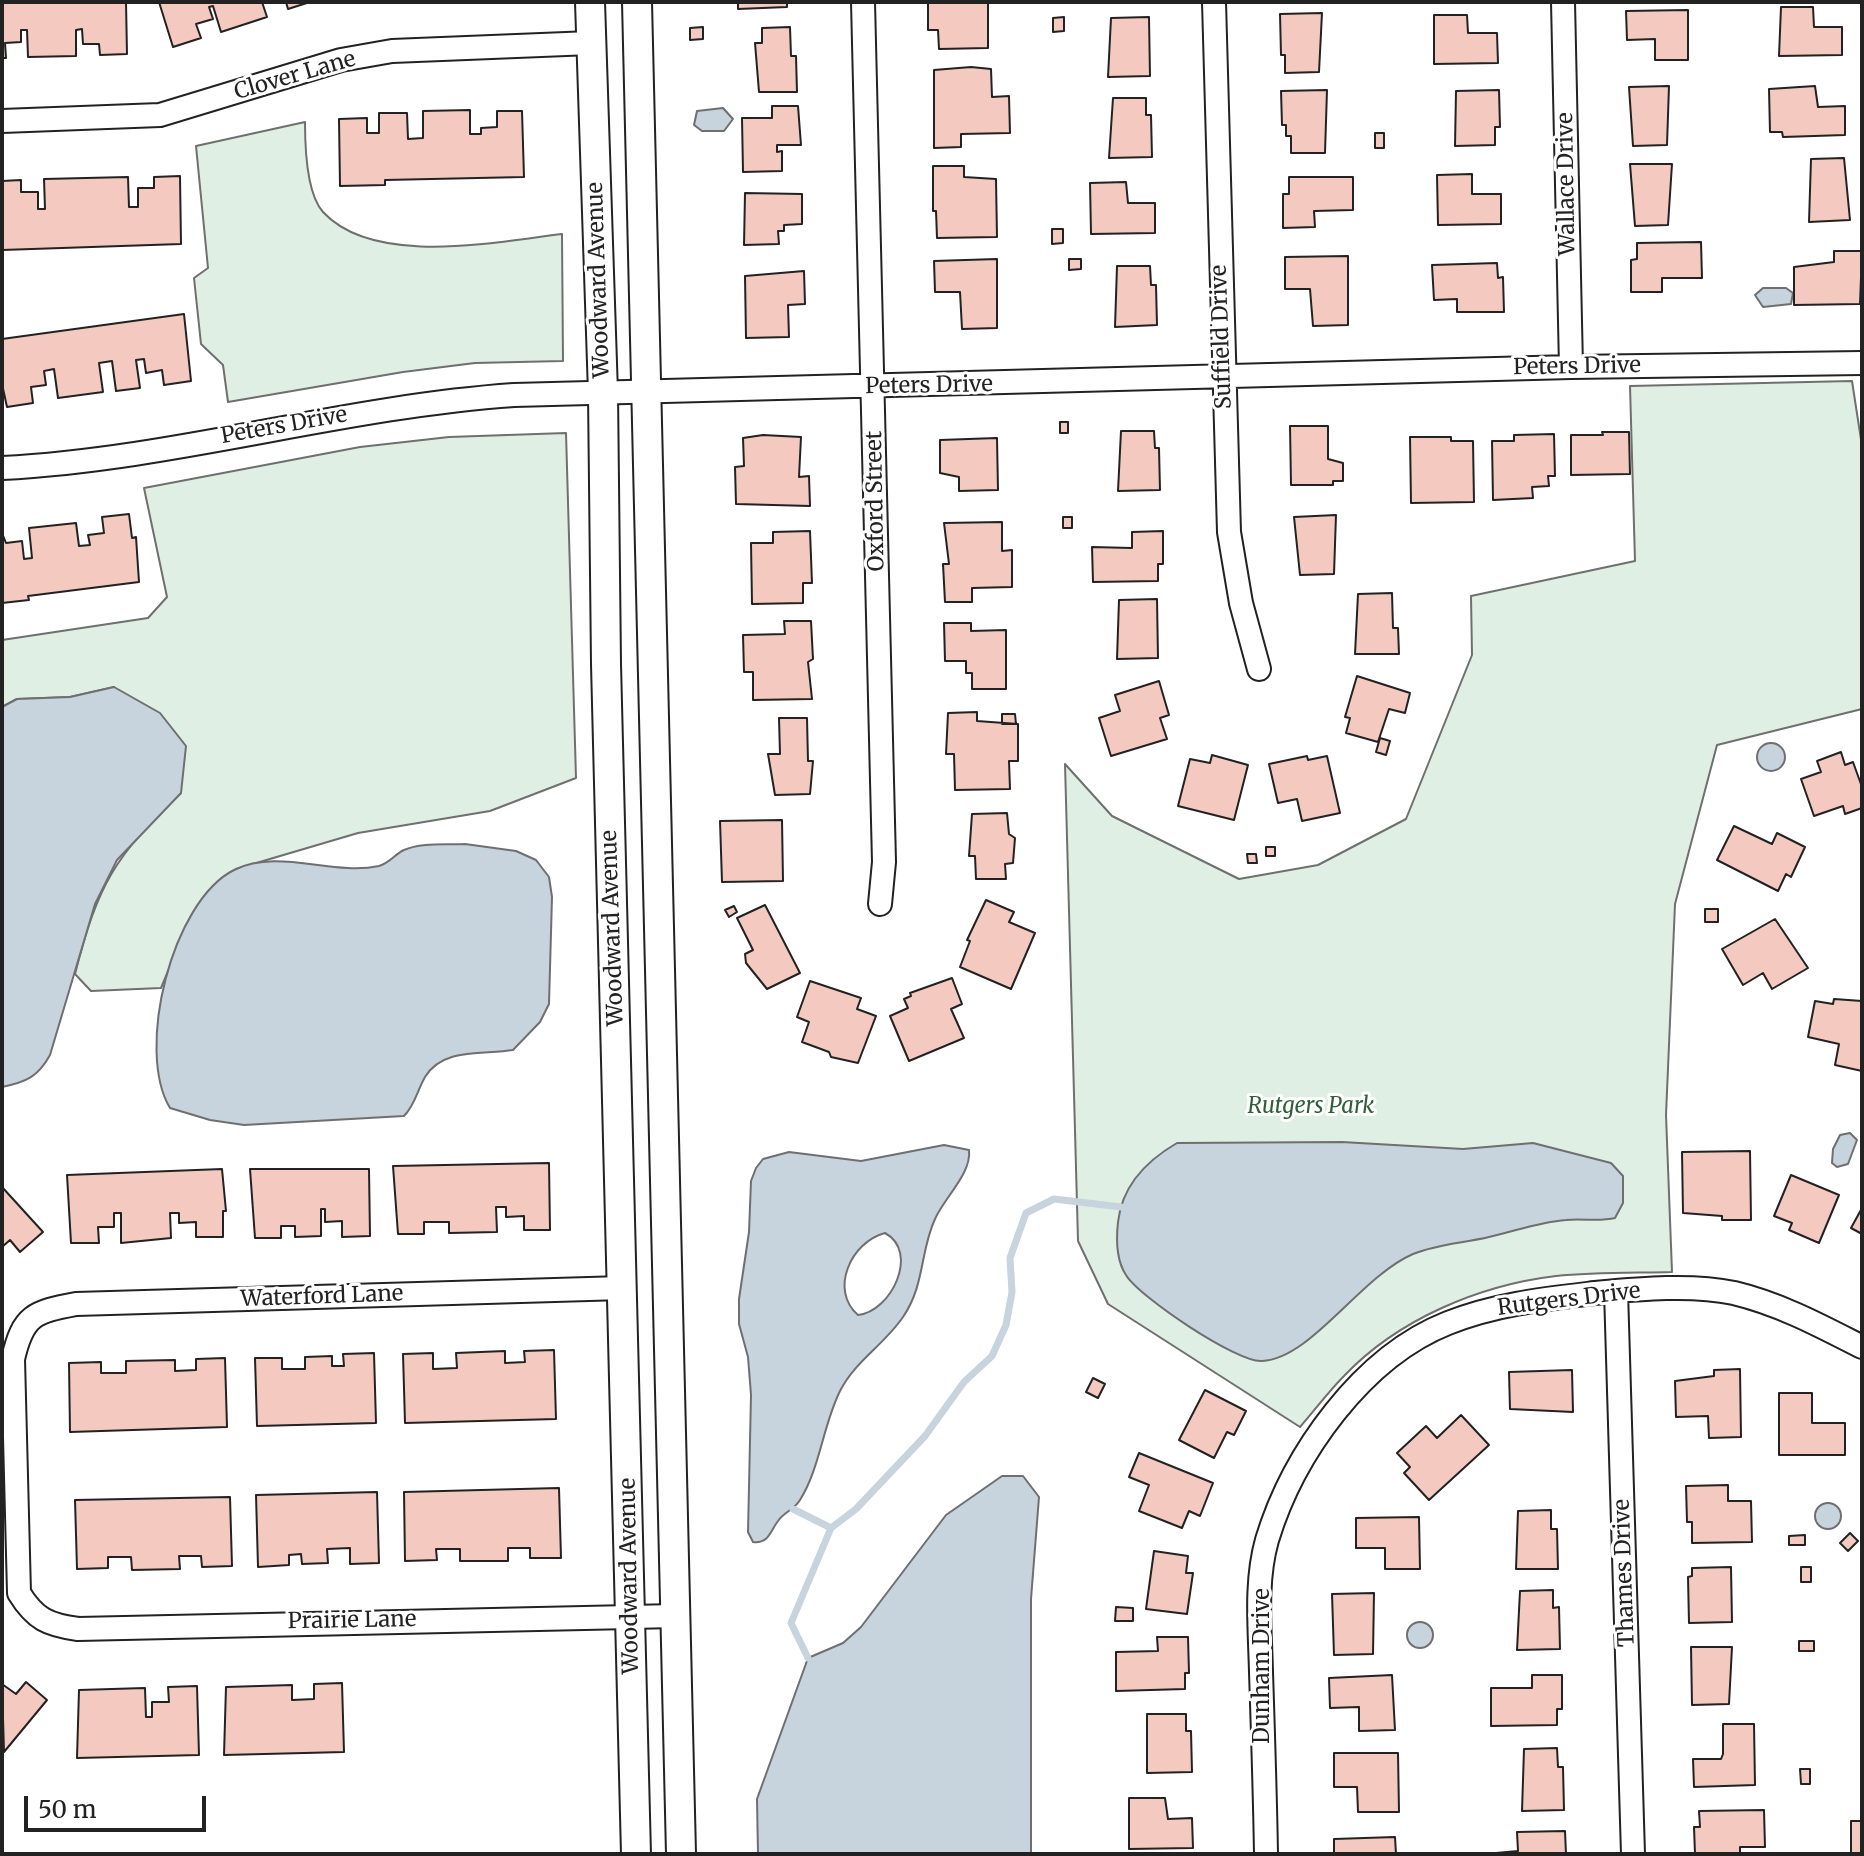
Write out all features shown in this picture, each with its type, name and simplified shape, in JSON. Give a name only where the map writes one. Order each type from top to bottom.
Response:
[{"type":"street","name":"Woodward Avenue","points":[[590,2],[603,393],[606,664],[636,1854]]},
{"type":"street","name":"Woodward Avenue","points":[[637,2],[681,1854]]},
{"type":"street","name":"Oxford Street","points":[[863,2],[884,862],[880,904]]},
{"type":"street","name":"Suffield Drive","points":[[1214,2],[1229,532],[1241,603],[1259,669]]},
{"type":"street","name":"Wallace Drive","points":[[1563,2],[1571,367]]},
{"type":"street","name":"Clover Lane","points":[[2,121],[160,115],[341,60],[392,51],[591,43]]},
{"type":"street","name":"Peters Drive","points":[[2,468],[104,460],[439,401],[603,393],[1223,376],[1862,363]]},
{"type":"street","name":"Waterford Lane","points":[[32,1613],[19,1593],[16,1569],[13,1359],[26,1322],[40,1311],[76,1304],[623,1288]]},
{"type":"street","name":"Rutgers Drive","points":[[1312,1441],[1353,1389],[1403,1350],[1445,1324],[1509,1303],[1616,1291],[1672,1289],[1732,1293],[1793,1311],[1862,1347]]},
{"type":"street","name":"Thames Drive","points":[[1616,1291],[1633,1854]]},
{"type":"street","name":"Dunham Drive","points":[[1266,1854],[1259,1603],[1266,1543],[1284,1493],[1312,1441]]},
{"type":"street","name":"Prairie Lane","points":[[32,1613],[51,1626],[78,1629],[676,1616]]},
{"type":"green space","points":[[305,122],[308,169],[317,204],[345,229],[372,240],[436,247],[562,234],[563,361],[475,363],[228,402],[223,365],[201,344],[194,278],[208,268],[196,146]]},
{"type":"green space","name":"Rutgers Park","points":[[1852,381],[1862,446],[1862,709],[1717,745],[1675,904],[1666,1115],[1672,1272],[1556,1276],[1498,1287],[1442,1308],[1389,1338],[1365,1356],[1300,1427],[1108,1304],[1078,1241],[1065,764],[1112,816],[1239,879],[1318,865],[1406,819],[1472,655],[1471,596],[1635,561],[1630,386]]},
{"type":"green space","points":[[566,433],[576,778],[490,811],[358,833],[236,869],[191,916],[161,988],[91,991],[75,974],[101,894],[139,836],[181,793],[114,687],[70,697],[17,699],[2,707],[2,640],[148,618],[167,597],[144,488],[360,447],[449,437]]},
{"type":"shaded area","points":[[723,108],[733,119],[724,131],[702,131],[694,125],[697,111]]},
{"type":"shaded area","points":[[1763,288],[1786,288],[1793,293],[1791,304],[1763,307],[1755,295]]},
{"type":"shaded area","points":[[114,687],[160,713],[186,746],[181,793],[117,860],[95,904],[50,1055],[41,1069],[30,1077],[2,1087],[2,707],[17,699],[70,697]]},
{"type":"shaded area","points":[[1771,743],[1781,747],[1785,757],[1781,767],[1771,771],[1761,767],[1757,757],[1761,747]]},
{"type":"shaded area","points":[[465,844],[516,851],[536,860],[549,877],[552,897],[549,1004],[540,1022],[513,1050],[464,1054],[442,1061],[425,1077],[404,1116],[244,1125],[210,1120],[170,1108],[160,1082],[157,1051],[159,1015],[177,944],[193,912],[212,887],[234,870],[251,864],[287,862],[361,868],[383,865],[411,847]]},
{"type":"shaded area","points":[[1850,1133],[1857,1140],[1848,1164],[1837,1167],[1832,1163],[1833,1149],[1840,1135]]},
{"type":"shaded area","points":[[1342,1142],[1463,1149],[1533,1143],[1611,1163],[1623,1176],[1623,1203],[1615,1218],[1546,1223],[1413,1254],[1374,1280],[1299,1347],[1280,1357],[1262,1361],[1249,1359],[1189,1327],[1149,1298],[1126,1275],[1120,1263],[1117,1243],[1120,1209],[1137,1175],[1177,1143]]},
{"type":"shaded area","points":[[944,1145],[969,1150],[966,1168],[930,1231],[910,1305],[895,1327],[846,1380],[800,1500],[780,1518],[766,1539],[753,1542],[748,1532],[751,1395],[748,1357],[739,1324],[751,1181],[763,1159],[789,1152],[861,1161]],"holes":[[[885,1233],[895,1242],[901,1267],[897,1280],[881,1304],[858,1315],[849,1305],[845,1293],[845,1280],[854,1256],[862,1246]]]},
{"type":"shaded area","points":[[1002,1476],[1023,1476],[1039,1497],[1031,1599],[1031,1854],[758,1854],[757,1799],[808,1658],[843,1643],[861,1627],[946,1515]]},
{"type":"shaded area","points":[[1828,1503],[1837,1507],[1841,1516],[1837,1525],[1828,1529],[1819,1525],[1815,1516],[1819,1507]]},
{"type":"shaded area","points":[[1420,1622],[1429,1626],[1433,1635],[1429,1644],[1420,1648],[1411,1644],[1407,1635],[1411,1626]]},
{"type":"building","points":[[2,2],[126,2],[127,54],[100,55],[99,44],[83,44],[82,29],[76,30],[76,56],[28,57],[27,30],[21,30],[21,42],[5,43],[6,58],[2,58]]},
{"type":"building","points":[[159,2],[262,2],[267,17],[221,32],[213,6],[209,7],[213,19],[196,24],[201,38],[173,47]]},
{"type":"building","points":[[286,2],[310,2],[288,9]]},
{"type":"building","points":[[738,2],[787,2],[787,7],[738,9]]},
{"type":"building","points":[[928,2],[988,2],[988,48],[939,49],[938,30],[928,30]]},
{"type":"building","points":[[1781,7],[1813,7],[1814,27],[1842,27],[1842,55],[1779,56]]},
{"type":"building","points":[[1688,10],[1688,60],[1655,60],[1655,39],[1627,40],[1626,11]]},
{"type":"building","points":[[1322,13],[1319,72],[1285,73],[1285,55],[1281,55],[1280,14]]},
{"type":"building","points":[[1434,15],[1467,15],[1468,33],[1497,33],[1498,63],[1434,64]]},
{"type":"building","points":[[1064,17],[1064,31],[1053,32],[1053,18]]},
{"type":"building","points":[[1149,17],[1150,76],[1108,77],[1111,18]]},
{"type":"building","points":[[703,27],[703,39],[690,40],[690,28]]},
{"type":"building","points":[[790,27],[791,56],[796,56],[797,92],[759,92],[755,43],[762,43],[762,28]]},
{"type":"building","points":[[991,69],[992,97],[1009,96],[1010,133],[961,134],[961,147],[934,148],[934,70]]},
{"type":"building","points":[[1669,86],[1667,145],[1633,146],[1629,87]]},
{"type":"building","points":[[1815,86],[1818,107],[1845,106],[1845,135],[1783,137],[1782,132],[1770,132],[1769,89]]},
{"type":"building","points":[[1327,90],[1325,153],[1291,153],[1291,136],[1286,136],[1286,125],[1282,125],[1281,91]]},
{"type":"building","points":[[1499,90],[1500,127],[1495,127],[1495,145],[1455,146],[1456,91]]},
{"type":"building","points":[[1113,98],[1146,98],[1146,115],[1151,115],[1152,157],[1109,158]]},
{"type":"building","points":[[772,106],[798,106],[801,145],[777,145],[777,152],[782,151],[782,171],[743,172],[742,118],[772,118]]},
{"type":"building","points":[[470,110],[470,134],[481,134],[481,128],[497,127],[497,111],[522,111],[524,177],[385,180],[385,185],[340,186],[339,119],[367,118],[367,133],[379,133],[379,113],[407,113],[408,139],[423,138],[423,111]]},
{"type":"building","points":[[1375,133],[1384,133],[1384,148],[1375,148]]},
{"type":"building","points":[[1844,158],[1850,220],[1809,222],[1811,159]]},
{"type":"building","points":[[1630,164],[1672,164],[1668,225],[1635,226]]},
{"type":"building","points":[[933,166],[964,166],[964,177],[996,179],[997,237],[937,238],[936,211],[933,211]]},
{"type":"building","points":[[1472,174],[1472,194],[1501,194],[1501,224],[1438,225],[1437,175]]},
{"type":"building","points":[[180,176],[181,244],[2,250],[2,181],[21,180],[21,192],[38,192],[38,209],[45,209],[44,179],[128,177],[129,207],[138,207],[138,188],[154,188],[154,177]]},
{"type":"building","points":[[1289,177],[1353,177],[1353,210],[1314,211],[1315,227],[1283,228],[1283,194],[1289,194]]},
{"type":"building","points":[[1126,182],[1128,203],[1155,203],[1155,233],[1091,234],[1090,183]]},
{"type":"building","points":[[745,193],[802,194],[802,224],[784,225],[784,231],[778,231],[779,244],[744,245]]},
{"type":"building","points":[[1052,229],[1063,229],[1063,243],[1052,244]]},
{"type":"building","points":[[1701,242],[1702,278],[1662,278],[1662,292],[1631,292],[1631,260],[1637,259],[1637,243]]},
{"type":"building","points":[[1834,251],[1862,251],[1860,304],[1794,305],[1794,267],[1834,262]]},
{"type":"building","points":[[1348,256],[1348,325],[1313,326],[1310,289],[1285,289],[1285,257]]},
{"type":"building","points":[[997,259],[997,328],[962,329],[960,292],[935,292],[934,261]]},
{"type":"building","points":[[1069,259],[1081,259],[1081,269],[1069,270]]},
{"type":"building","points":[[1497,263],[1498,278],[1503,277],[1504,312],[1457,312],[1457,299],[1434,300],[1432,265]]},
{"type":"building","points":[[1117,266],[1150,266],[1151,285],[1156,285],[1157,325],[1115,327]]},
{"type":"building","points":[[804,271],[805,304],[788,305],[789,337],[746,338],[745,276]]},
{"type":"building","points":[[184,314],[191,381],[164,385],[162,370],[146,373],[144,359],[136,360],[140,388],[116,391],[112,361],[99,363],[103,392],[58,398],[54,369],[44,371],[46,385],[31,387],[33,403],[7,407],[2,384],[2,339]]},
{"type":"building","points":[[1060,422],[1068,422],[1068,433],[1060,433]]},
{"type":"building","points":[[1290,426],[1328,426],[1328,459],[1343,463],[1343,481],[1333,481],[1333,485],[1291,485]]},
{"type":"building","points":[[1121,431],[1154,431],[1155,448],[1159,448],[1160,490],[1118,491]]},
{"type":"building","points":[[1602,432],[1629,432],[1630,474],[1571,475],[1571,435],[1603,435]]},
{"type":"building","points":[[1554,434],[1555,476],[1548,476],[1549,486],[1532,487],[1533,498],[1493,500],[1492,441],[1514,441],[1514,435]]},
{"type":"building","points":[[763,435],[801,437],[799,477],[809,476],[810,506],[736,504],[735,467],[744,466],[743,438]]},
{"type":"building","points":[[1410,437],[1451,437],[1451,441],[1473,441],[1474,502],[1411,503]]},
{"type":"building","points":[[997,438],[998,490],[959,491],[959,477],[940,473],[940,440]]},
{"type":"building","points":[[129,514],[132,538],[136,537],[139,582],[28,596],[29,600],[2,603],[2,533],[6,543],[22,541],[24,559],[32,558],[29,528],[76,523],[79,546],[90,545],[88,535],[104,533],[102,517]]},
{"type":"building","points":[[1336,515],[1334,574],[1300,575],[1294,517]]},
{"type":"building","points":[[1063,517],[1072,517],[1072,528],[1063,528]]},
{"type":"building","points":[[1002,522],[1002,551],[1012,550],[1012,587],[972,588],[972,602],[945,602],[943,564],[949,564],[944,523]]},
{"type":"building","points":[[810,531],[812,583],[803,583],[803,603],[752,604],[751,543],[773,543],[773,532]]},
{"type":"building","points":[[1163,531],[1163,564],[1158,564],[1158,581],[1093,582],[1092,547],[1132,548],[1132,532]]},
{"type":"building","points":[[1392,593],[1393,628],[1398,628],[1399,654],[1355,654],[1358,594]]},
{"type":"building","points":[[1157,599],[1158,658],[1117,659],[1119,600]]},
{"type":"building","points":[[784,621],[811,621],[813,659],[808,662],[812,699],[753,700],[753,672],[744,672],[743,635],[785,634]]},
{"type":"building","points":[[944,623],[971,623],[971,631],[1006,630],[1006,689],[972,689],[972,673],[966,673],[966,661],[945,661]]},
{"type":"building","points":[[1357,676],[1410,693],[1405,713],[1389,709],[1378,742],[1346,733],[1350,718],[1345,717]]},
{"type":"building","points":[[1159,681],[1169,715],[1160,718],[1167,739],[1111,756],[1099,718],[1120,711],[1115,695]]},
{"type":"building","points":[[977,712],[977,721],[1018,724],[1018,761],[1009,761],[1010,789],[955,790],[954,754],[946,754],[948,713]]},
{"type":"building","points":[[1002,714],[1015,714],[1016,724],[1002,724]]},
{"type":"building","points":[[779,718],[807,718],[808,761],[813,761],[810,794],[775,795],[768,754],[780,754]]},
{"type":"building","points":[[1380,738],[1390,741],[1386,755],[1376,752]]},
{"type":"building","points":[[1841,752],[1845,765],[1853,762],[1862,787],[1862,808],[1845,814],[1843,806],[1814,816],[1801,779],[1821,772],[1817,761]]},
{"type":"building","points":[[1212,755],[1248,765],[1234,820],[1178,806],[1190,759],[1210,763]]},
{"type":"building","points":[[1307,756],[1308,760],[1327,756],[1340,813],[1302,821],[1297,799],[1278,803],[1269,764]]},
{"type":"building","points":[[1007,813],[1009,834],[1015,838],[1013,863],[1005,864],[1006,879],[976,879],[975,856],[969,856],[972,814]]},
{"type":"building","points":[[782,820],[783,881],[722,882],[720,821]]},
{"type":"building","points":[[1734,826],[1772,844],[1777,833],[1805,847],[1791,877],[1786,874],[1778,891],[1717,860]]},
{"type":"building","points":[[1266,847],[1275,847],[1275,856],[1266,856]]},
{"type":"building","points":[[1247,854],[1256,854],[1257,863],[1248,863]]},
{"type":"building","points":[[986,900],[1014,912],[1009,922],[1035,933],[1011,989],[960,967],[970,941],[967,940]]},
{"type":"building","points":[[765,905],[800,973],[767,989],[746,963],[745,954],[753,950],[737,918]]},
{"type":"building","points":[[734,906],[737,912],[729,917],[725,910]]},
{"type":"building","points":[[1705,909],[1718,909],[1718,922],[1705,922]]},
{"type":"building","points":[[1775,919],[1808,968],[1772,989],[1763,973],[1743,985],[1722,949]]},
{"type":"building","points":[[952,978],[962,1004],[951,1009],[964,1038],[909,1061],[890,1016],[908,1008],[904,999],[911,996],[910,993]]},
{"type":"building","points":[[810,981],[861,998],[857,1009],[876,1016],[858,1063],[831,1057],[829,1052],[802,1042],[809,1022],[797,1017]]},
{"type":"building","points":[[1834,999],[1862,1001],[1862,1071],[1835,1065],[1839,1044],[1808,1037],[1815,1001],[1833,1004]]},
{"type":"building","points":[[1750,1151],[1751,1220],[1722,1220],[1722,1216],[1683,1213],[1682,1152]]},
{"type":"building","points":[[549,1163],[550,1230],[524,1230],[524,1216],[506,1217],[506,1207],[496,1207],[497,1232],[449,1233],[449,1222],[424,1222],[424,1234],[398,1234],[393,1166]]},
{"type":"building","points":[[222,1169],[226,1211],[223,1211],[223,1237],[196,1237],[196,1222],[179,1223],[179,1213],[170,1213],[171,1238],[121,1243],[121,1213],[114,1213],[114,1227],[98,1227],[99,1243],[71,1243],[67,1175]]},
{"type":"building","points":[[250,1169],[369,1169],[370,1236],[342,1237],[342,1221],[325,1222],[325,1209],[321,1209],[321,1236],[295,1237],[295,1226],[281,1226],[281,1238],[255,1238]]},
{"type":"building","points":[[1791,1175],[1839,1195],[1819,1243],[1789,1230],[1792,1223],[1774,1216]]},
{"type":"building","points":[[2,1187],[43,1232],[20,1252],[10,1240],[2,1247]]},
{"type":"building","points":[[1862,1208],[1862,1234],[1851,1228]]},
{"type":"building","points":[[554,1350],[556,1419],[405,1423],[403,1354],[433,1353],[433,1369],[457,1368],[456,1353],[505,1351],[505,1363],[525,1362],[524,1351]]},
{"type":"building","points":[[374,1353],[376,1423],[257,1426],[255,1358],[282,1358],[282,1369],[305,1369],[305,1357],[332,1356],[332,1366],[344,1366],[343,1354]]},
{"type":"building","points":[[225,1358],[227,1427],[70,1432],[69,1363],[101,1362],[101,1373],[126,1373],[126,1361],[175,1360],[175,1371],[196,1370],[196,1359]]},
{"type":"building","points":[[1740,1369],[1741,1437],[1709,1438],[1708,1416],[1676,1417],[1675,1381],[1714,1376],[1714,1370]]},
{"type":"building","points":[[1572,1370],[1573,1412],[1510,1409],[1509,1372]]},
{"type":"building","points":[[1093,1378],[1105,1384],[1098,1398],[1086,1392]]},
{"type":"building","points":[[1205,1390],[1246,1411],[1234,1435],[1227,1432],[1214,1458],[1179,1440]]},
{"type":"building","points":[[1779,1393],[1812,1393],[1812,1423],[1845,1423],[1845,1455],[1779,1455]]},
{"type":"building","points":[[1461,1415],[1489,1445],[1429,1500],[1404,1473],[1410,1467],[1397,1453],[1426,1426],[1437,1438]]},
{"type":"building","points":[[1139,1453],[1213,1483],[1200,1516],[1189,1511],[1182,1528],[1139,1511],[1149,1485],[1129,1477]]},
{"type":"building","points":[[1728,1485],[1728,1501],[1751,1501],[1752,1542],[1692,1543],[1692,1522],[1687,1522],[1686,1486]]},
{"type":"building","points":[[559,1488],[561,1558],[530,1558],[530,1548],[508,1548],[508,1561],[460,1561],[460,1549],[436,1549],[437,1560],[405,1561],[404,1492]]},
{"type":"building","points":[[377,1492],[379,1563],[350,1564],[350,1548],[327,1549],[328,1563],[302,1564],[301,1554],[289,1555],[289,1565],[258,1567],[256,1495]]},
{"type":"building","points":[[230,1497],[232,1566],[202,1567],[201,1556],[179,1556],[180,1569],[132,1570],[131,1557],[108,1557],[108,1568],[77,1569],[75,1500]]},
{"type":"building","points":[[1551,1510],[1551,1529],[1557,1529],[1558,1569],[1516,1569],[1518,1511]]},
{"type":"building","points":[[1419,1517],[1420,1569],[1385,1569],[1385,1548],[1356,1548],[1356,1518]]},
{"type":"building","points":[[1850,1533],[1858,1541],[1848,1551],[1840,1543]]},
{"type":"building","points":[[1805,1535],[1805,1545],[1789,1545],[1789,1536]]},
{"type":"building","points":[[1154,1551],[1188,1556],[1186,1573],[1193,1573],[1187,1614],[1146,1609]]},
{"type":"building","points":[[1731,1567],[1732,1622],[1689,1623],[1688,1577],[1692,1576],[1692,1568]]},
{"type":"building","points":[[1801,1567],[1811,1567],[1811,1582],[1801,1582]]},
{"type":"building","points":[[1553,1590],[1553,1608],[1559,1607],[1560,1649],[1517,1650],[1520,1591]]},
{"type":"building","points":[[1374,1593],[1373,1654],[1334,1655],[1332,1594]]},
{"type":"building","points":[[1116,1607],[1133,1608],[1133,1621],[1115,1621]]},
{"type":"building","points":[[1157,1637],[1188,1637],[1189,1673],[1185,1673],[1185,1689],[1116,1691],[1116,1652],[1158,1651]]},
{"type":"building","points":[[1799,1641],[1814,1641],[1814,1651],[1799,1651]]},
{"type":"building","points":[[1691,1647],[1732,1647],[1729,1704],[1692,1705]]},
{"type":"building","points":[[1392,1675],[1395,1730],[1359,1731],[1359,1707],[1330,1708],[1329,1678]]},
{"type":"building","points":[[1532,1675],[1562,1675],[1562,1709],[1557,1709],[1557,1725],[1491,1726],[1491,1688],[1532,1688]]},
{"type":"building","points":[[26,1682],[47,1700],[4,1752],[2,1684],[16,1694]]},
{"type":"building","points":[[342,1683],[344,1752],[224,1755],[226,1687],[292,1685],[292,1700],[314,1699],[314,1684]]},
{"type":"building","points":[[197,1686],[199,1755],[77,1758],[79,1690],[145,1688],[146,1717],[152,1717],[152,1702],[169,1702],[168,1687]]},
{"type":"building","points":[[1147,1714],[1186,1714],[1186,1731],[1191,1731],[1192,1772],[1147,1773]]},
{"type":"building","points":[[1723,1724],[1754,1724],[1755,1785],[1694,1787],[1693,1759],[1721,1759]]},
{"type":"building","points":[[1557,1748],[1558,1767],[1563,1767],[1564,1810],[1522,1811],[1524,1749]]},
{"type":"building","points":[[1334,1753],[1398,1753],[1399,1812],[1358,1812],[1357,1787],[1334,1787]]},
{"type":"building","points":[[1800,1769],[1810,1769],[1810,1784],[1801,1784]]},
{"type":"building","points":[[1129,1798],[1165,1798],[1168,1819],[1192,1818],[1193,1848],[1129,1849]]},
{"type":"building","points":[[1764,1810],[1765,1847],[1740,1847],[1740,1854],[1695,1854],[1694,1827],[1700,1827],[1699,1811]]},
{"type":"building","points":[[1851,1821],[1862,1821],[1862,1854],[1851,1854]]},
{"type":"building","points":[[1565,1831],[1566,1854],[1485,1854],[1518,1851],[1517,1832]]},
{"type":"building","points":[[1395,1837],[1396,1854],[1334,1854],[1334,1839]]},
{"type":"waterway","points":[[808,1658],[791,1623],[831,1528],[856,1509],[925,1436],[964,1382],[992,1356],[1006,1325],[1012,1292],[1010,1258],[1026,1213],[1054,1199],[1121,1207]]},
{"type":"waterway","points":[[793,1509],[831,1528]]}]
